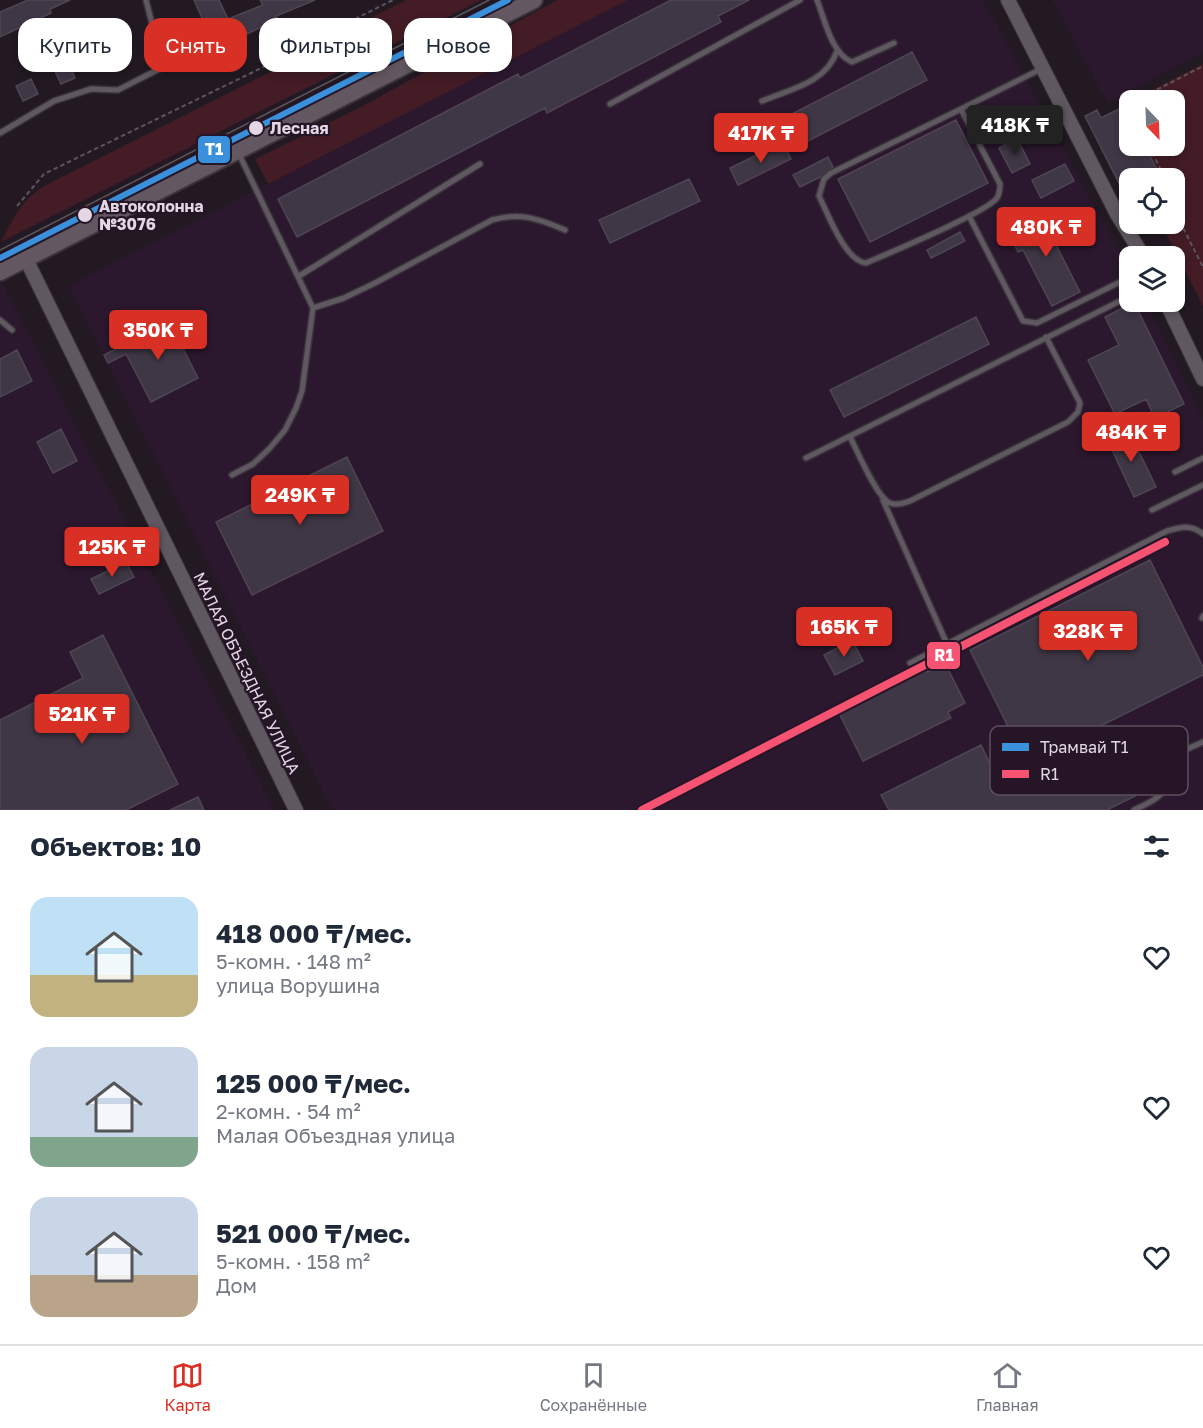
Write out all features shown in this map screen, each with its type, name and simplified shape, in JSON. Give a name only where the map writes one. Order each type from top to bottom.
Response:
[{"type":"main road","points":[[0,272],[534,0]]},
{"type":"street","points":[[1008,0],[1041,69],[1117,214],[1137,246]]},
{"type":"street","name":"МАЛАЯ ОБЪЕЗДНАЯ УЛИЦА","points":[[26,259],[296,810]]},
{"type":"street","points":[[1171,312],[1203,379]]},
{"type":"lane","points":[[0,133],[54,101],[91,89],[118,90],[163,67],[146,0]]},
{"type":"lane","points":[[610,104],[800,0]]},
{"type":"lane","points":[[817,0],[837,51],[844,58],[852,62],[894,43]]},
{"type":"lane","points":[[762,101],[818,78],[831,65],[837,51]]},
{"type":"lane","points":[[961,109],[1000,184],[996,200],[969,216],[866,263],[859,263],[839,237],[819,196],[824,179],[831,173],[1041,69]]},
{"type":"lane","points":[[232,475],[253,464],[269,449],[285,430],[296,408],[302,391],[313,308],[238,151]]},
{"type":"lane","points":[[298,276],[480,164]]},
{"type":"lane","points":[[313,308],[352,294],[492,220],[508,215],[522,215],[543,220],[565,230]]},
{"type":"lane","points":[[969,216],[1023,321],[1036,323],[1119,282]]},
{"type":"lane","points":[[806,458],[1119,301]]},
{"type":"lane","points":[[0,320],[12,330]]},
{"type":"lane","points":[[881,495],[889,503],[898,504],[910,501],[1068,422],[1078,412],[1080,404],[1046,337]]},
{"type":"lane","points":[[850,436],[881,495],[947,644]]},
{"type":"lane","points":[[1175,472],[1203,458]]},
{"type":"lane","points":[[1152,510],[1203,484]]},
{"type":"lane","points":[[910,663],[1167,531],[1181,527],[1196,528],[1203,534]]},
{"type":"lane","points":[[1188,750],[1203,742]]},
{"type":"lane","points":[[1134,810],[1160,795]]},
{"type":"path","points":[[17,206],[44,174],[290,54],[330,37],[345,24],[393,0]]},
{"type":"path","points":[[1156,90],[1203,66]]},
{"type":"path","points":[[1185,232],[1203,267]]},
{"type":"shaded area","points":[[407,0],[481,0],[445,18],[404,18],[404,39],[392,45],[392,18],[370,18]]},
{"type":"shaded area","points":[[557,0],[628,0],[512,59],[512,25]]},
{"type":"shaded area","points":[[628,0],[983,0],[1119,252],[1119,312],[1151,312],[1203,420],[1203,810],[333,810],[69,286],[487,72],[512,72],[512,59]]},
{"type":"shaded area","points":[[1052,0],[1203,0],[1203,52],[1132,90],[1119,90],[1119,97],[1108,103]]},
{"type":"shaded area","points":[[1203,64],[1203,306],[1185,271],[1185,246],[1172,246],[1166,234],[1185,234],[1185,168],[1156,168],[1149,156],[1185,156],[1185,90],[1152,90]]},
{"type":"shaded area","points":[[270,72],[338,72],[1,242],[14,217],[24,204],[46,185]]},
{"type":"shaded area","points":[[425,72],[487,72],[268,184],[255,159],[357,109]]},
{"type":"shaded area","points":[[2,283],[274,810],[0,810],[0,284]]},
{"type":"building","points":[[28,0],[70,0],[50,9],[51,13],[40,18],[18,18],[18,29],[0,37],[0,12]]},
{"type":"building","points":[[194,0],[219,0],[228,18],[207,18],[202,18]]},
{"type":"building","points":[[260,0],[315,0],[276,16],[277,18],[259,18],[259,28],[247,34],[247,18],[230,18],[263,5]]},
{"type":"building","points":[[671,0],[749,0],[718,16],[721,22],[547,113],[545,108],[297,237],[278,199],[518,74],[520,78]]},
{"type":"building","points":[[912,52],[927,80],[804,143],[790,115]]},
{"type":"building","points":[[55,72],[73,72],[75,78],[61,84]]},
{"type":"building","points":[[31,79],[38,94],[23,101],[16,86]]},
{"type":"building","points":[[1119,109],[1119,156],[1150,156],[1156,168],[1119,168],[1119,183],[1085,116],[1097,110],[1101,118]]},
{"type":"building","points":[[956,120],[988,183],[870,242],[838,179]]},
{"type":"building","points":[[1017,138],[1030,164],[1012,173],[999,148]]},
{"type":"building","points":[[783,142],[791,159],[738,185],[730,168]]},
{"type":"building","points":[[828,157],[833,167],[820,177],[800,187],[793,175]]},
{"type":"building","points":[[1065,164],[1074,181],[1041,198],[1032,180]]},
{"type":"building","points":[[689,179],[700,201],[610,243],[599,220]]},
{"type":"building","points":[[1051,211],[1061,229],[1051,235],[1080,292],[1052,306],[1023,250],[1018,252],[1009,234]]},
{"type":"building","points":[[960,232],[965,241],[931,258],[927,250]]},
{"type":"building","points":[[1119,310],[1119,312],[1139,312],[1184,404],[1155,418],[1146,399],[1115,414],[1088,360],[1119,345],[1105,317]]},
{"type":"building","points":[[976,317],[989,344],[844,417],[830,390]]},
{"type":"building","points":[[169,321],[198,378],[151,402],[126,354],[108,363],[104,355]]},
{"type":"building","points":[[17,350],[32,381],[0,397],[0,359]]},
{"type":"building","points":[[61,429],[77,461],[53,473],[37,442]]},
{"type":"building","points":[[1128,429],[1156,487],[1134,497],[1107,439]]},
{"type":"building","points":[[347,457],[383,531],[252,595],[216,522]]},
{"type":"building","points":[[1150,560],[1203,667],[1203,675],[1100,726],[1008,726],[970,650]]},
{"type":"building","points":[[126,562],[134,577],[99,594],[91,579]]},
{"type":"building","points":[[103,635],[178,784],[126,810],[0,810],[0,720],[83,678],[70,652]]},
{"type":"building","points":[[852,640],[863,661],[835,675],[824,655]]},
{"type":"building","points":[[945,663],[965,703],[948,712],[951,718],[863,761],[837,709],[925,666],[928,672]]},
{"type":"building","points":[[981,745],[990,764],[990,795],[1137,795],[1107,810],[889,810],[881,795]]},
{"type":"building","points":[[198,797],[204,810],[170,810]]},
{"type":"tram line","points":[[0,250],[489,0]]},
{"type":"tram line","name":"T1","points":[[0,258],[508,0]]},
{"type":"railway","points":[[642,810],[1165,542]]},
{"type":"transit line","name":"R1","points":[[642,810],[1165,542]]},
{"type":"place","name":"Лесная","points":[[256,128]]},
{"type":"place","name":"Автоколонна №3076","points":[[85,215]]}]
